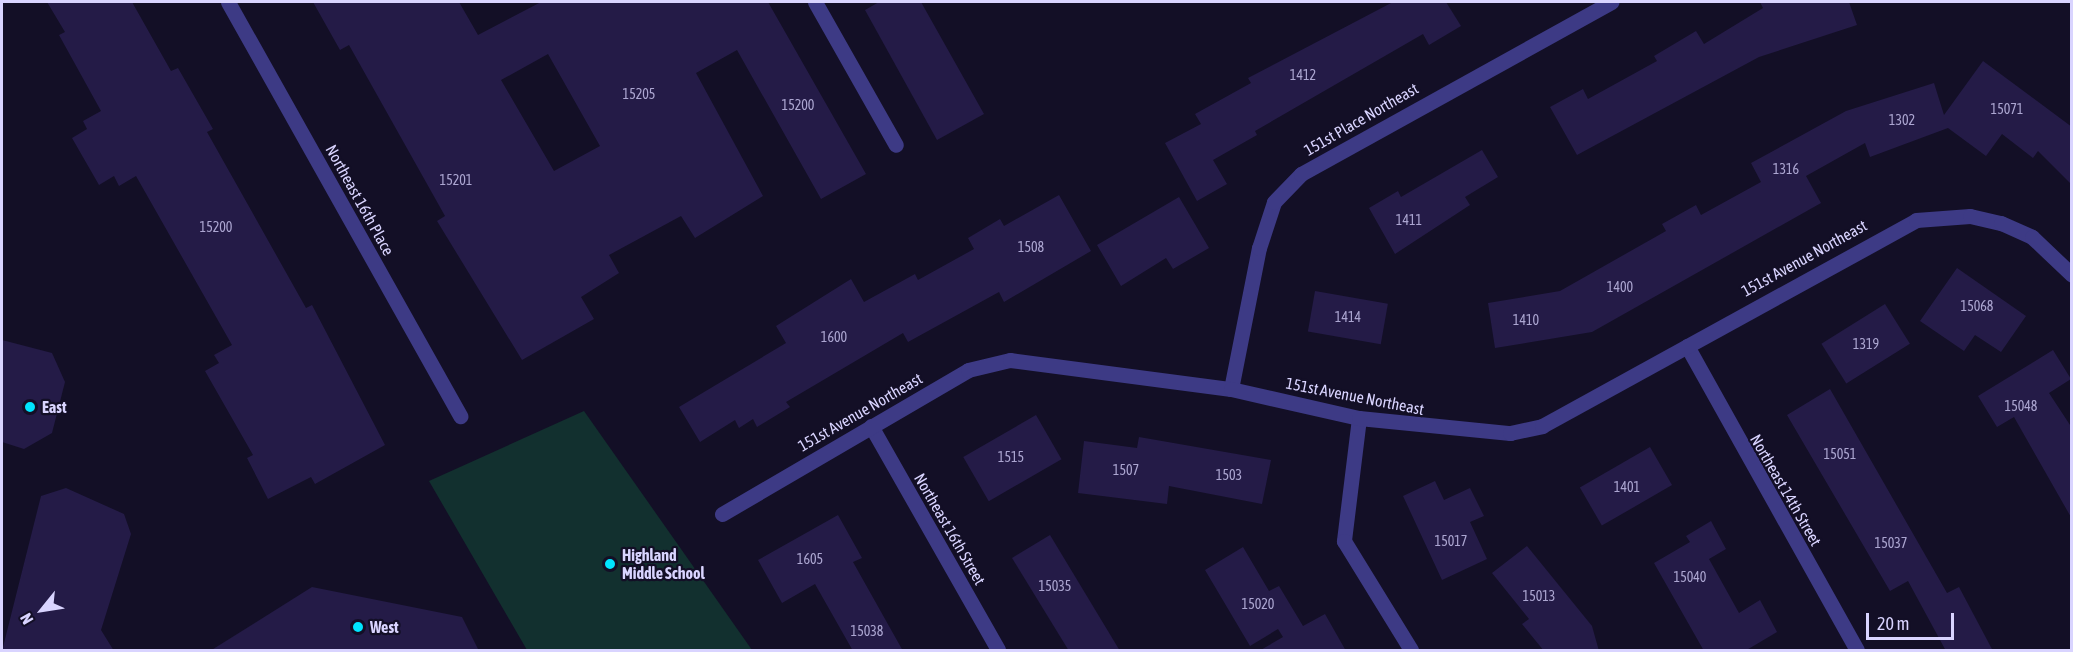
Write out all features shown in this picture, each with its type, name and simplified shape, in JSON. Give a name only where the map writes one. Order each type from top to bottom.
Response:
[{"type":"street","name":"Northeast 16th Place","points":[[228,2],[460,416]]},
{"type":"street","points":[[815,2],[896,145]]},
{"type":"street","name":"151st Place Northeast","points":[[1231,389],[1258,248],[1274,202],[1301,174],[1611,2]]},
{"type":"street","name":"151st Avenue Northeast","points":[[722,514],[968,370],[1010,360],[1231,389],[1359,418],[1510,434],[1542,426],[1872,240],[1916,220],[1970,216],[2032,237],[2072,275]]},
{"type":"street","name":"Northeast 14th Street","points":[[1687,346],[1857,651]]},
{"type":"street","points":[[1359,418],[1344,541],[1410,651]]},
{"type":"street","name":"Northeast 16th Street","points":[[871,426],[998,651]]},
{"type":"green space","name":"Highland Middle School","points":[[584,411],[752,650],[527,650],[429,481]]},
{"type":"building","points":[[47,2],[132,2],[171,71],[178,68],[213,129],[207,132],[306,308],[312,305],[385,445],[315,484],[311,477],[268,499],[247,458],[253,455],[205,371],[219,363],[214,355],[232,345],[136,176],[119,186],[114,176],[99,185],[72,138],[87,129],[83,121],[101,111],[59,35],[65,32]]},
{"type":"building","points":[[313,2],[459,2],[478,35],[541,2],[768,2],[866,174],[821,199],[737,50],[696,73],[763,196],[695,238],[681,216],[609,255],[619,273],[581,297],[594,319],[522,360],[437,221],[445,216],[349,45],[340,50]],"holes":[[[548,54],[600,146],[554,171],[501,80]]]},
{"type":"building","points":[[879,2],[921,2],[984,114],[937,140],[865,10]]},
{"type":"building","points":[[1393,2],[1446,2],[1461,26],[1429,45],[1423,34],[1255,131],[1257,135],[1213,160],[1227,184],[1197,201],[1165,143],[1201,124],[1195,114],[1251,83],[1248,78]]},
{"type":"building","points":[[1760,2],[1849,2],[1857,25],[1759,57],[1577,155],[1550,107],[1583,89],[1588,99],[1657,61],[1654,56],[1696,31],[1704,44],[1763,8]]},
{"type":"building","points":[[1983,61],[2072,127],[2072,185],[2038,151],[2033,158],[2002,134],[1986,156],[1948,128],[1870,157],[1865,143],[1806,176],[1821,203],[1592,332],[1495,348],[1488,303],[1560,291],[1666,231],[1662,224],[1696,205],[1701,215],[1761,182],[1751,163],[1846,111],[1934,83],[1944,115]]},
{"type":"building","points":[[1482,150],[1498,177],[1465,197],[1470,205],[1395,254],[1369,208],[1398,191],[1401,197]]},
{"type":"building","points":[[1059,195],[1091,251],[1004,302],[999,292],[908,342],[903,333],[786,402],[790,407],[757,427],[753,419],[739,428],[735,420],[700,442],[679,407],[786,343],[776,326],[851,279],[864,302],[915,274],[918,280],[974,249],[968,238],[1000,219],[1004,226]]},
{"type":"building","points":[[1179,197],[1209,248],[1173,269],[1166,258],[1121,286],[1097,245]]},
{"type":"building","points":[[1957,268],[2026,316],[2001,352],[1975,335],[1964,351],[1920,321]]},
{"type":"building","points":[[1315,291],[1388,304],[1381,344],[1308,331]]},
{"type":"building","points":[[1885,304],[1910,344],[1846,384],[1821,344]]},
{"type":"building","name":"East","points":[[2,340],[52,353],[65,382],[52,433],[24,449],[2,442]]},
{"type":"building","points":[[2053,350],[2071,379],[2049,393],[2072,428],[2072,519],[2014,417],[1997,427],[1978,396]]},
{"type":"building","points":[[1830,389],[1947,593],[1959,587],[1993,651],[1946,651],[1908,581],[1890,591],[1787,415]]},
{"type":"building","points":[[1036,415],[1062,459],[989,501],[963,457]]},
{"type":"building","points":[[1139,437],[1271,460],[1262,504],[1169,486],[1167,504],[1078,493],[1084,441],[1137,448]]},
{"type":"building","points":[[1650,447],[1672,485],[1602,526],[1580,488]]},
{"type":"building","points":[[1435,481],[1444,500],[1470,488],[1484,516],[1470,522],[1487,559],[1442,580],[1403,496]]},
{"type":"building","points":[[66,488],[124,514],[131,534],[101,630],[114,651],[2,651],[41,496]]},
{"type":"building","points":[[838,515],[862,558],[853,562],[903,651],[853,651],[815,584],[782,603],[758,560]]},
{"type":"building","points":[[1711,521],[1726,549],[1709,559],[1739,613],[1760,600],[1777,632],[1745,651],[1704,651],[1654,563],[1690,542],[1686,536]]},
{"type":"building","points":[[1050,535],[1120,651],[1069,651],[1012,558]]},
{"type":"building","points":[[1527,546],[1592,626],[1599,651],[1544,651],[1522,624],[1529,619],[1492,573]]},
{"type":"building","points":[[1243,547],[1269,591],[1279,586],[1303,626],[1325,614],[1346,651],[1259,651],[1283,637],[1278,629],[1250,646],[1205,570]]},
{"type":"building","name":"West","points":[[312,587],[462,617],[479,651],[210,651]]},
{"type":"place","name":"East","points":[[30,407]]},
{"type":"place","name":"Highland Middle School","points":[[610,564]]},
{"type":"place","name":"West","points":[[358,627]]}]
